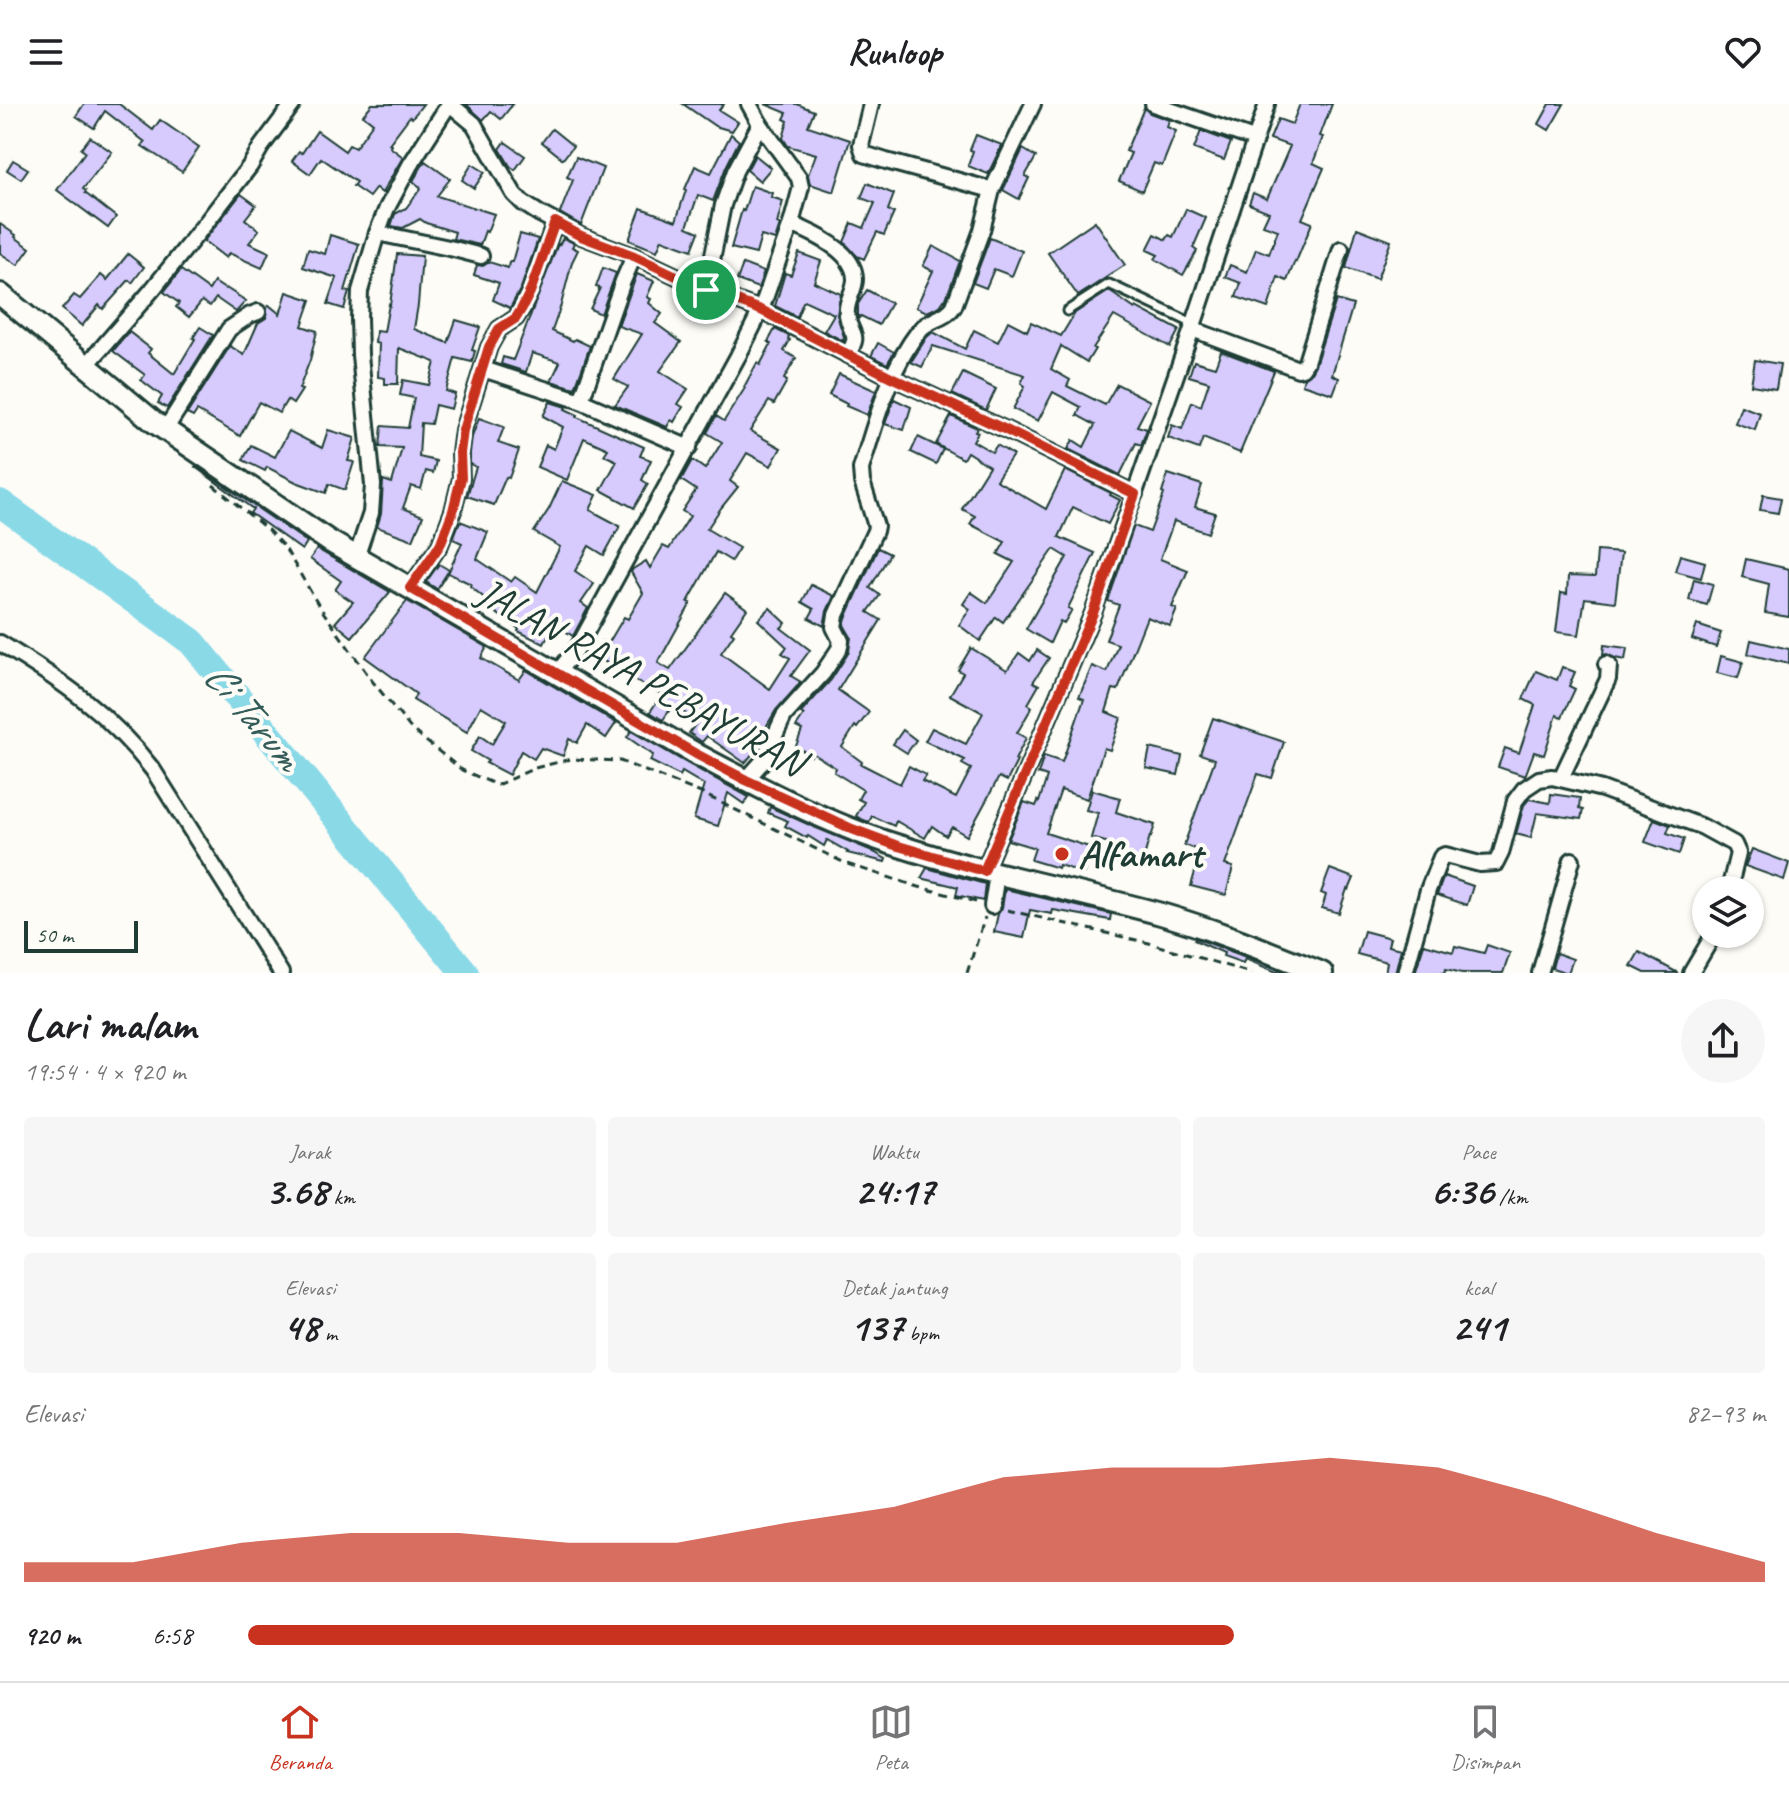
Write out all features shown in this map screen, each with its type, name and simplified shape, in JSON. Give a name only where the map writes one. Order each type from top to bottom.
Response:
[{"type":"main road","name":"JALAN RAYA PEBAYURAN","points":[[0,294],[165,430],[356,558],[746,780],[852,829],[895,845],[1165,915],[1322,973]]},
{"type":"street","points":[[86,366],[196,235],[293,104]]},
{"type":"street","points":[[356,558],[371,513],[373,485],[360,355],[360,291],[377,233],[398,185],[449,104],[474,124],[514,194],[555,222],[706,290],[761,310],[891,377],[1135,494]]},
{"type":"street","points":[[557,673],[578,647],[689,448],[761,310],[791,224],[801,187],[799,178],[749,104]]},
{"type":"street","points":[[871,104],[861,145],[864,154],[992,190]]},
{"type":"street","points":[[746,780],[763,761],[784,716],[823,673],[839,649],[841,641],[834,627],[836,615],[875,531],[861,469],[891,377],[921,329],[947,315],[954,306],[982,230],[992,190],[1033,104]]},
{"type":"street","points":[[1153,104],[1254,139]]},
{"type":"street","points":[[992,906],[990,872],[1093,613],[1267,104]]},
{"type":"street","points":[[706,290],[723,205],[735,171],[760,124]]},
{"type":"street","points":[[410,588],[440,545],[453,511],[461,478],[463,430],[489,347],[499,329],[516,318],[526,300],[555,222]]},
{"type":"street","points":[[791,224],[833,245],[853,269],[854,284],[847,313],[855,339],[847,355]]},
{"type":"street","points":[[377,233],[481,256]]},
{"type":"street","points":[[1193,327],[1302,368],[1341,249]]},
{"type":"street","points":[[581,401],[634,256]]},
{"type":"street","points":[[165,430],[229,329],[258,312]]},
{"type":"street","points":[[483,369],[581,401],[689,448]]},
{"type":"street","points":[[0,643],[89,702],[140,753],[281,973]]},
{"type":"street","points":[[1561,778],[1608,679],[1609,666],[1606,664]]},
{"type":"street","points":[[1405,973],[1428,890],[1441,857],[1445,855],[1480,864],[1496,863],[1515,801],[1524,789],[1539,779],[1561,778],[1602,789],[1687,821],[1734,844],[1738,853],[1732,876]]},
{"type":"street","points":[[1540,973],[1572,860]]},
{"type":"street","points":[[1691,973],[1706,948]]},
{"type":"lane","points":[[1067,311],[1109,284],[1193,327]]},
{"type":"path","points":[[209,482],[268,530],[285,548],[319,606],[373,682],[412,730],[462,770],[497,785],[535,768],[571,759],[620,761],[701,793],[847,864],[989,906],[967,973]]},
{"type":"path","points":[[992,906],[1149,943],[1251,973]]},
{"type":"building","points":[[84,104],[119,104],[153,130],[160,120],[199,147],[182,172],[142,146],[145,142],[105,111],[94,128],[76,116]]},
{"type":"building","points":[[372,104],[423,104],[389,144],[403,157],[382,193],[376,188],[369,197],[353,186],[356,182],[321,158],[310,174],[292,161],[299,151],[302,153],[317,131],[345,151],[349,145],[355,148],[373,123],[363,115]]},
{"type":"building","points":[[466,104],[513,104],[501,119],[491,111],[483,120]]},
{"type":"building","points":[[683,104],[724,104],[719,110],[738,122],[732,131],[715,126]]},
{"type":"building","points":[[765,104],[797,104],[814,111],[808,126],[850,140],[834,192],[810,184],[808,175],[816,154],[788,146],[783,138],[787,113]]},
{"type":"building","points":[[1300,104],[1332,104],[1313,163],[1324,168],[1302,219],[1312,223],[1287,281],[1278,277],[1268,308],[1236,297],[1241,283],[1225,277],[1230,265],[1247,272],[1256,249],[1269,254],[1278,230],[1263,225],[1269,212],[1249,204],[1253,193],[1267,199],[1290,146],[1270,139],[1278,119],[1292,124]]},
{"type":"building","points":[[1550,104],[1564,104],[1549,130],[1539,124]]},
{"type":"building","points":[[1144,108],[1169,120],[1167,127],[1176,131],[1162,166],[1154,163],[1142,191],[1119,181],[1131,153],[1126,151]]},
{"type":"building","points":[[552,129],[573,146],[563,159],[542,142]]},
{"type":"building","points":[[1201,131],[1231,142],[1224,160],[1194,149]]},
{"type":"building","points":[[731,134],[739,141],[713,201],[698,195],[687,227],[699,232],[692,250],[662,239],[657,251],[629,240],[641,208],[676,221],[695,166],[711,173]]},
{"type":"building","points":[[976,135],[1002,145],[988,174],[968,166]]},
{"type":"building","points":[[90,137],[112,152],[83,189],[116,217],[108,228],[57,190],[85,152],[81,149]]},
{"type":"building","points":[[505,142],[525,156],[515,170],[500,149]]},
{"type":"building","points":[[1023,149],[1036,157],[1025,176],[1029,178],[1019,199],[1003,190]]},
{"type":"building","points":[[755,155],[771,168],[760,181],[747,170]]},
{"type":"building","points":[[576,157],[603,168],[581,225],[560,213],[573,180],[567,177]]},
{"type":"building","points":[[13,160],[28,169],[21,179],[7,170]]},
{"type":"building","points":[[425,161],[450,179],[437,196],[494,214],[480,245],[453,239],[455,232],[420,219],[403,228],[391,226],[395,214],[406,208],[421,188],[413,181]]},
{"type":"building","points":[[472,164],[485,172],[474,188],[462,180]]},
{"type":"building","points":[[867,183],[894,194],[888,210],[894,213],[884,235],[877,232],[864,259],[844,242],[852,223],[864,228],[875,203],[861,198]]},
{"type":"building","points":[[752,186],[772,193],[771,197],[783,201],[775,240],[761,236],[756,254],[731,248]]},
{"type":"building","points":[[241,194],[256,205],[245,219],[259,230],[249,243],[269,252],[262,268],[229,253],[226,258],[204,241]]},
{"type":"building","points":[[1186,209],[1206,218],[1193,248],[1197,251],[1183,275],[1155,259],[1158,255],[1147,250],[1155,234],[1166,240],[1169,235],[1173,237]]},
{"type":"building","points":[[1095,221],[1125,265],[1078,296],[1048,253]]},
{"type":"building","points":[[0,224],[30,248],[18,265],[0,253]]},
{"type":"building","points":[[1357,228],[1391,241],[1377,279],[1346,268]]},
{"type":"building","points":[[520,234],[538,239],[521,288],[510,308],[493,300],[499,283],[474,275],[477,265],[483,266],[489,262],[508,268]]},
{"type":"building","points":[[330,235],[359,244],[345,291],[349,292],[344,309],[328,304],[337,278],[303,267],[308,249],[325,254]]},
{"type":"building","points":[[563,238],[574,243],[572,247],[578,250],[552,331],[590,346],[575,388],[551,381],[560,362],[532,353],[526,372],[501,364],[503,357],[513,360]]},
{"type":"building","points":[[990,238],[1022,251],[1012,276],[994,269],[986,288],[973,283]]},
{"type":"building","points":[[933,246],[960,261],[945,301],[927,312],[916,307],[933,271],[923,266]]},
{"type":"building","points":[[799,253],[821,261],[814,282],[841,294],[837,315],[843,341],[824,331],[834,314],[806,301],[797,317],[775,306],[785,273],[791,275]]},
{"type":"building","points":[[128,254],[144,267],[132,283],[129,280],[103,309],[99,305],[82,326],[62,309],[74,295],[80,299],[101,275],[107,280]]},
{"type":"building","points":[[397,254],[422,256],[414,329],[448,343],[456,320],[480,327],[472,350],[475,351],[472,362],[455,358],[446,391],[455,394],[451,409],[435,405],[431,424],[421,423],[419,457],[436,461],[433,473],[426,471],[421,489],[411,486],[403,508],[423,516],[413,540],[377,527],[383,480],[392,483],[402,448],[380,447],[382,426],[408,428],[414,398],[400,395],[403,380],[429,385],[435,362],[399,348],[398,384],[385,384],[385,378],[378,377],[379,344],[375,343],[376,331],[384,332]]},
{"type":"building","points":[[743,264],[764,272],[758,288],[737,280]]},
{"type":"building","points":[[603,268],[616,273],[601,314],[590,309],[600,288],[596,287]]},
{"type":"building","points":[[181,270],[209,290],[214,282],[246,301],[236,312],[216,298],[210,306],[202,301],[189,317],[176,307],[179,303],[164,292]]},
{"type":"building","points":[[637,274],[654,281],[647,297],[651,299],[649,303],[662,314],[655,323],[681,342],[660,371],[688,389],[678,404],[683,407],[667,427],[615,405],[628,387],[614,379],[642,334],[618,326]]},
{"type":"building","points":[[867,290],[891,303],[879,325],[861,316],[858,319],[858,304]]},
{"type":"building","points":[[1109,291],[1135,309],[1179,330],[1170,347],[1114,316],[1087,362],[1061,346],[1051,369],[1070,380],[1067,386],[1105,405],[1117,384],[1150,401],[1137,426],[1147,429],[1141,445],[1136,443],[1120,475],[1068,449],[1073,440],[1084,447],[1095,425],[1077,415],[1081,407],[1053,392],[1038,421],[1013,409],[1025,386],[1021,383],[1025,375],[933,346],[922,367],[911,362],[933,332],[965,349],[974,330],[998,342],[1008,321],[1027,331],[1031,322],[1061,336],[1075,313]]},
{"type":"building","points":[[287,292],[311,300],[302,326],[317,331],[299,389],[302,390],[293,404],[287,400],[279,413],[259,402],[240,436],[197,411],[193,417],[187,414],[230,346],[244,355],[258,323],[266,318],[269,305],[280,314]]},
{"type":"building","points":[[1336,300],[1353,305],[1332,375],[1339,378],[1333,394],[1302,384],[1315,365]]},
{"type":"building","points":[[200,327],[213,335],[167,408],[158,403],[162,396],[141,380],[145,375],[113,351],[129,332],[151,349],[148,353],[174,374]]},
{"type":"building","points":[[775,329],[789,336],[784,351],[796,358],[774,404],[769,401],[750,431],[781,448],[771,466],[747,453],[730,481],[738,487],[707,529],[739,548],[731,561],[716,552],[658,663],[670,670],[725,593],[747,609],[721,653],[770,689],[790,658],[782,653],[787,647],[758,620],[770,608],[786,623],[781,628],[810,650],[791,676],[801,682],[776,710],[763,732],[765,734],[756,753],[745,763],[707,736],[702,742],[689,733],[697,722],[673,705],[663,720],[650,712],[662,694],[623,675],[624,672],[594,656],[602,641],[608,644],[624,617],[628,619],[643,593],[631,572],[633,569],[646,561],[650,568],[663,546],[669,549],[690,516],[682,511],[696,490],[681,480],[692,460],[705,469],[722,442],[707,433],[716,416],[724,421],[757,363],[760,365]]},
{"type":"building","points":[[878,343],[894,352],[887,364],[871,356]]},
{"type":"building","points":[[1221,351],[1274,371],[1240,453],[1203,438],[1199,449],[1168,438],[1172,425],[1182,429],[1192,402],[1201,406],[1209,382],[1189,376],[1194,361],[1215,367]]},
{"type":"building","points":[[1755,360],[1780,364],[1776,389],[1751,385]]},
{"type":"building","points":[[963,373],[996,389],[986,410],[952,394]]},
{"type":"building","points":[[839,374],[876,391],[867,415],[829,395]]},
{"type":"building","points":[[894,399],[911,407],[904,430],[885,424]]},
{"type":"building","points":[[550,402],[644,447],[640,456],[651,460],[642,480],[648,484],[634,508],[601,490],[617,461],[604,455],[608,449],[584,438],[567,480],[537,467],[546,445],[554,449],[563,427],[543,416]]},
{"type":"building","points":[[1741,406],[1760,413],[1755,430],[1735,423]]},
{"type":"building","points":[[951,416],[977,428],[973,441],[992,452],[997,445],[1013,455],[996,480],[1046,509],[1065,470],[1120,500],[1108,524],[1073,507],[1059,537],[1095,553],[1068,608],[1072,610],[1064,623],[1060,621],[1050,643],[1026,629],[1067,557],[1054,549],[1003,622],[996,617],[980,641],[959,625],[970,609],[963,604],[971,592],[987,603],[1014,562],[998,554],[1005,542],[970,524],[975,516],[962,509],[989,466],[967,452],[963,459],[936,444]]},
{"type":"building","points":[[479,418],[504,427],[498,443],[519,450],[509,478],[506,477],[494,505],[467,496],[476,467],[470,464],[470,453]]},
{"type":"building","points":[[328,430],[355,438],[348,461],[354,462],[345,490],[329,484],[326,493],[243,460],[251,445],[275,457],[289,431],[322,448]]},
{"type":"building","points":[[918,437],[943,449],[936,464],[911,452]]},
{"type":"building","points":[[196,466],[307,542],[302,550],[250,513],[253,509]]},
{"type":"building","points":[[1168,474],[1202,485],[1195,507],[1215,513],[1208,533],[1174,521],[1160,559],[1188,570],[1172,607],[1177,609],[1170,626],[1147,617],[1118,690],[1113,689],[1106,712],[1121,718],[1110,750],[1104,748],[1087,799],[1061,790],[1046,833],[1092,848],[1084,873],[1031,860],[1035,848],[1008,840],[1024,802],[1036,806],[1039,802],[1047,777],[1038,774],[1044,756],[1062,762],[1084,699],[1079,697],[1092,666],[1107,672],[1118,644],[1106,640],[1119,605],[1108,601],[1134,526],[1150,532]]},
{"type":"building","points":[[562,481],[597,495],[590,510],[620,526],[604,555],[589,546],[575,571],[594,584],[581,603],[588,608],[573,636],[554,624],[544,644],[518,631],[492,610],[494,606],[471,584],[448,573],[462,543],[453,539],[460,521],[488,532],[477,559],[511,582],[515,577],[537,592],[560,547],[534,532]]},
{"type":"building","points":[[1763,495],[1781,498],[1778,513],[1760,510]]},
{"type":"building","points":[[878,548],[890,554],[870,588],[880,595],[868,612],[881,620],[838,690],[869,712],[857,728],[855,726],[842,747],[861,764],[900,784],[909,766],[926,775],[922,781],[956,798],[971,769],[962,764],[965,760],[925,741],[932,728],[966,744],[983,713],[950,695],[963,673],[958,670],[971,648],[1007,670],[1019,653],[1030,661],[1037,650],[1049,658],[1033,682],[1039,685],[1028,704],[1032,707],[1017,733],[1026,738],[1017,761],[1007,781],[999,777],[967,836],[952,827],[946,836],[932,826],[925,838],[896,821],[894,826],[872,816],[869,822],[861,819],[856,816],[864,802],[858,799],[863,790],[834,772],[836,768],[796,746],[802,730],[796,727],[804,715],[801,713],[831,680],[849,652],[851,637],[844,625]]},
{"type":"building","points":[[317,549],[390,592],[352,637],[335,623],[353,602],[335,590],[341,581],[310,559]]},
{"type":"building","points":[[1597,551],[1621,553],[1615,602],[1585,598],[1579,635],[1556,632],[1561,593],[1567,594],[1568,576],[1595,577]]},
{"type":"building","points":[[1680,555],[1705,562],[1701,578],[1675,571]]},
{"type":"building","points":[[1746,559],[1789,569],[1789,617],[1765,613],[1769,584],[1742,577]]},
{"type":"building","points":[[439,564],[449,570],[437,589],[426,582]]},
{"type":"building","points":[[1694,579],[1713,584],[1707,605],[1689,600]]},
{"type":"building","points":[[811,585],[834,596],[824,626],[809,618],[814,609],[802,602]]},
{"type":"building","points":[[407,601],[487,647],[481,658],[519,680],[526,670],[616,723],[606,738],[587,725],[577,743],[569,739],[563,756],[541,748],[534,759],[521,751],[509,775],[486,763],[488,761],[471,751],[480,736],[492,744],[506,721],[481,706],[467,732],[413,700],[416,694],[365,657]]},
{"type":"building","points":[[1697,625],[1721,633],[1716,647],[1692,639]]},
{"type":"building","points":[[1751,640],[1789,649],[1789,664],[1748,654]]},
{"type":"building","points":[[1604,645],[1627,648],[1625,660],[1603,655]]},
{"type":"building","points":[[1721,656],[1743,662],[1738,678],[1717,673]]},
{"type":"building","points":[[1562,667],[1575,672],[1569,686],[1575,689],[1562,717],[1557,715],[1544,755],[1534,752],[1525,776],[1498,767],[1505,748],[1519,753],[1535,705],[1523,699],[1536,671],[1557,680]]},
{"type":"building","points":[[1213,718],[1284,742],[1272,778],[1258,774],[1225,865],[1233,867],[1226,895],[1191,886],[1201,851],[1184,845],[1215,759],[1200,754]]},
{"type":"building","points":[[903,730],[916,740],[907,753],[893,744]]},
{"type":"building","points":[[631,731],[749,797],[744,804],[728,793],[718,826],[694,819],[704,785],[682,772],[680,776],[650,761],[653,755],[627,737]]},
{"type":"building","points":[[1150,748],[1182,756],[1178,775],[1146,768]]},
{"type":"building","points":[[1092,790],[1120,798],[1116,812],[1155,825],[1140,871],[1116,864],[1120,846],[1091,838],[1098,813],[1086,810]]},
{"type":"building","points":[[1551,794],[1580,798],[1579,809],[1583,810],[1581,819],[1537,813],[1531,838],[1516,834],[1524,805],[1529,799],[1550,803]]},
{"type":"building","points":[[770,807],[870,850],[886,859],[885,862],[847,853],[827,840],[824,846],[807,838],[785,826],[788,821],[768,813]]},
{"type":"building","points":[[1654,819],[1670,825],[1667,833],[1684,839],[1679,854],[1645,842]]},
{"type":"building","points":[[1752,849],[1789,863],[1784,880],[1745,866]]},
{"type":"building","points":[[927,868],[985,884],[983,901],[956,895],[958,887],[921,878]]},
{"type":"building","points":[[1330,869],[1354,878],[1339,913],[1322,908],[1326,895],[1321,893]]},
{"type":"building","points":[[1444,876],[1473,886],[1467,905],[1437,895]]},
{"type":"building","points":[[1005,889],[1111,914],[1110,920],[1053,910],[1052,914],[1030,910],[1024,938],[994,932]]},
{"type":"building","points":[[1364,931],[1390,938],[1388,946],[1401,949],[1395,973],[1385,973],[1387,962],[1357,954]]},
{"type":"building","points":[[1195,938],[1287,973],[1279,973],[1245,959],[1243,963],[1223,956],[1224,953]]},
{"type":"building","points":[[1424,944],[1453,952],[1455,946],[1484,953],[1487,945],[1510,953],[1503,973],[1462,973],[1446,969],[1445,973],[1415,973]]},
{"type":"building","points":[[1639,952],[1678,973],[1645,973],[1631,966]]},
{"type":"building","points":[[1556,953],[1573,959],[1568,973],[1552,968]]},
{"type":"waterway","name":"Ci Tarum","points":[[0,503],[192,642],[465,973]]},
{"type":"place","name":"Alfamart","points":[[1062,854]]},
{"type":"route","points":[[555,222],[706,290],[761,310],[891,377],[1135,494],[1093,613],[984,871],[852,829],[746,780],[410,588],[440,545],[453,511],[461,478],[463,430],[489,347],[499,329],[516,318],[522,308],[555,222]]}]
